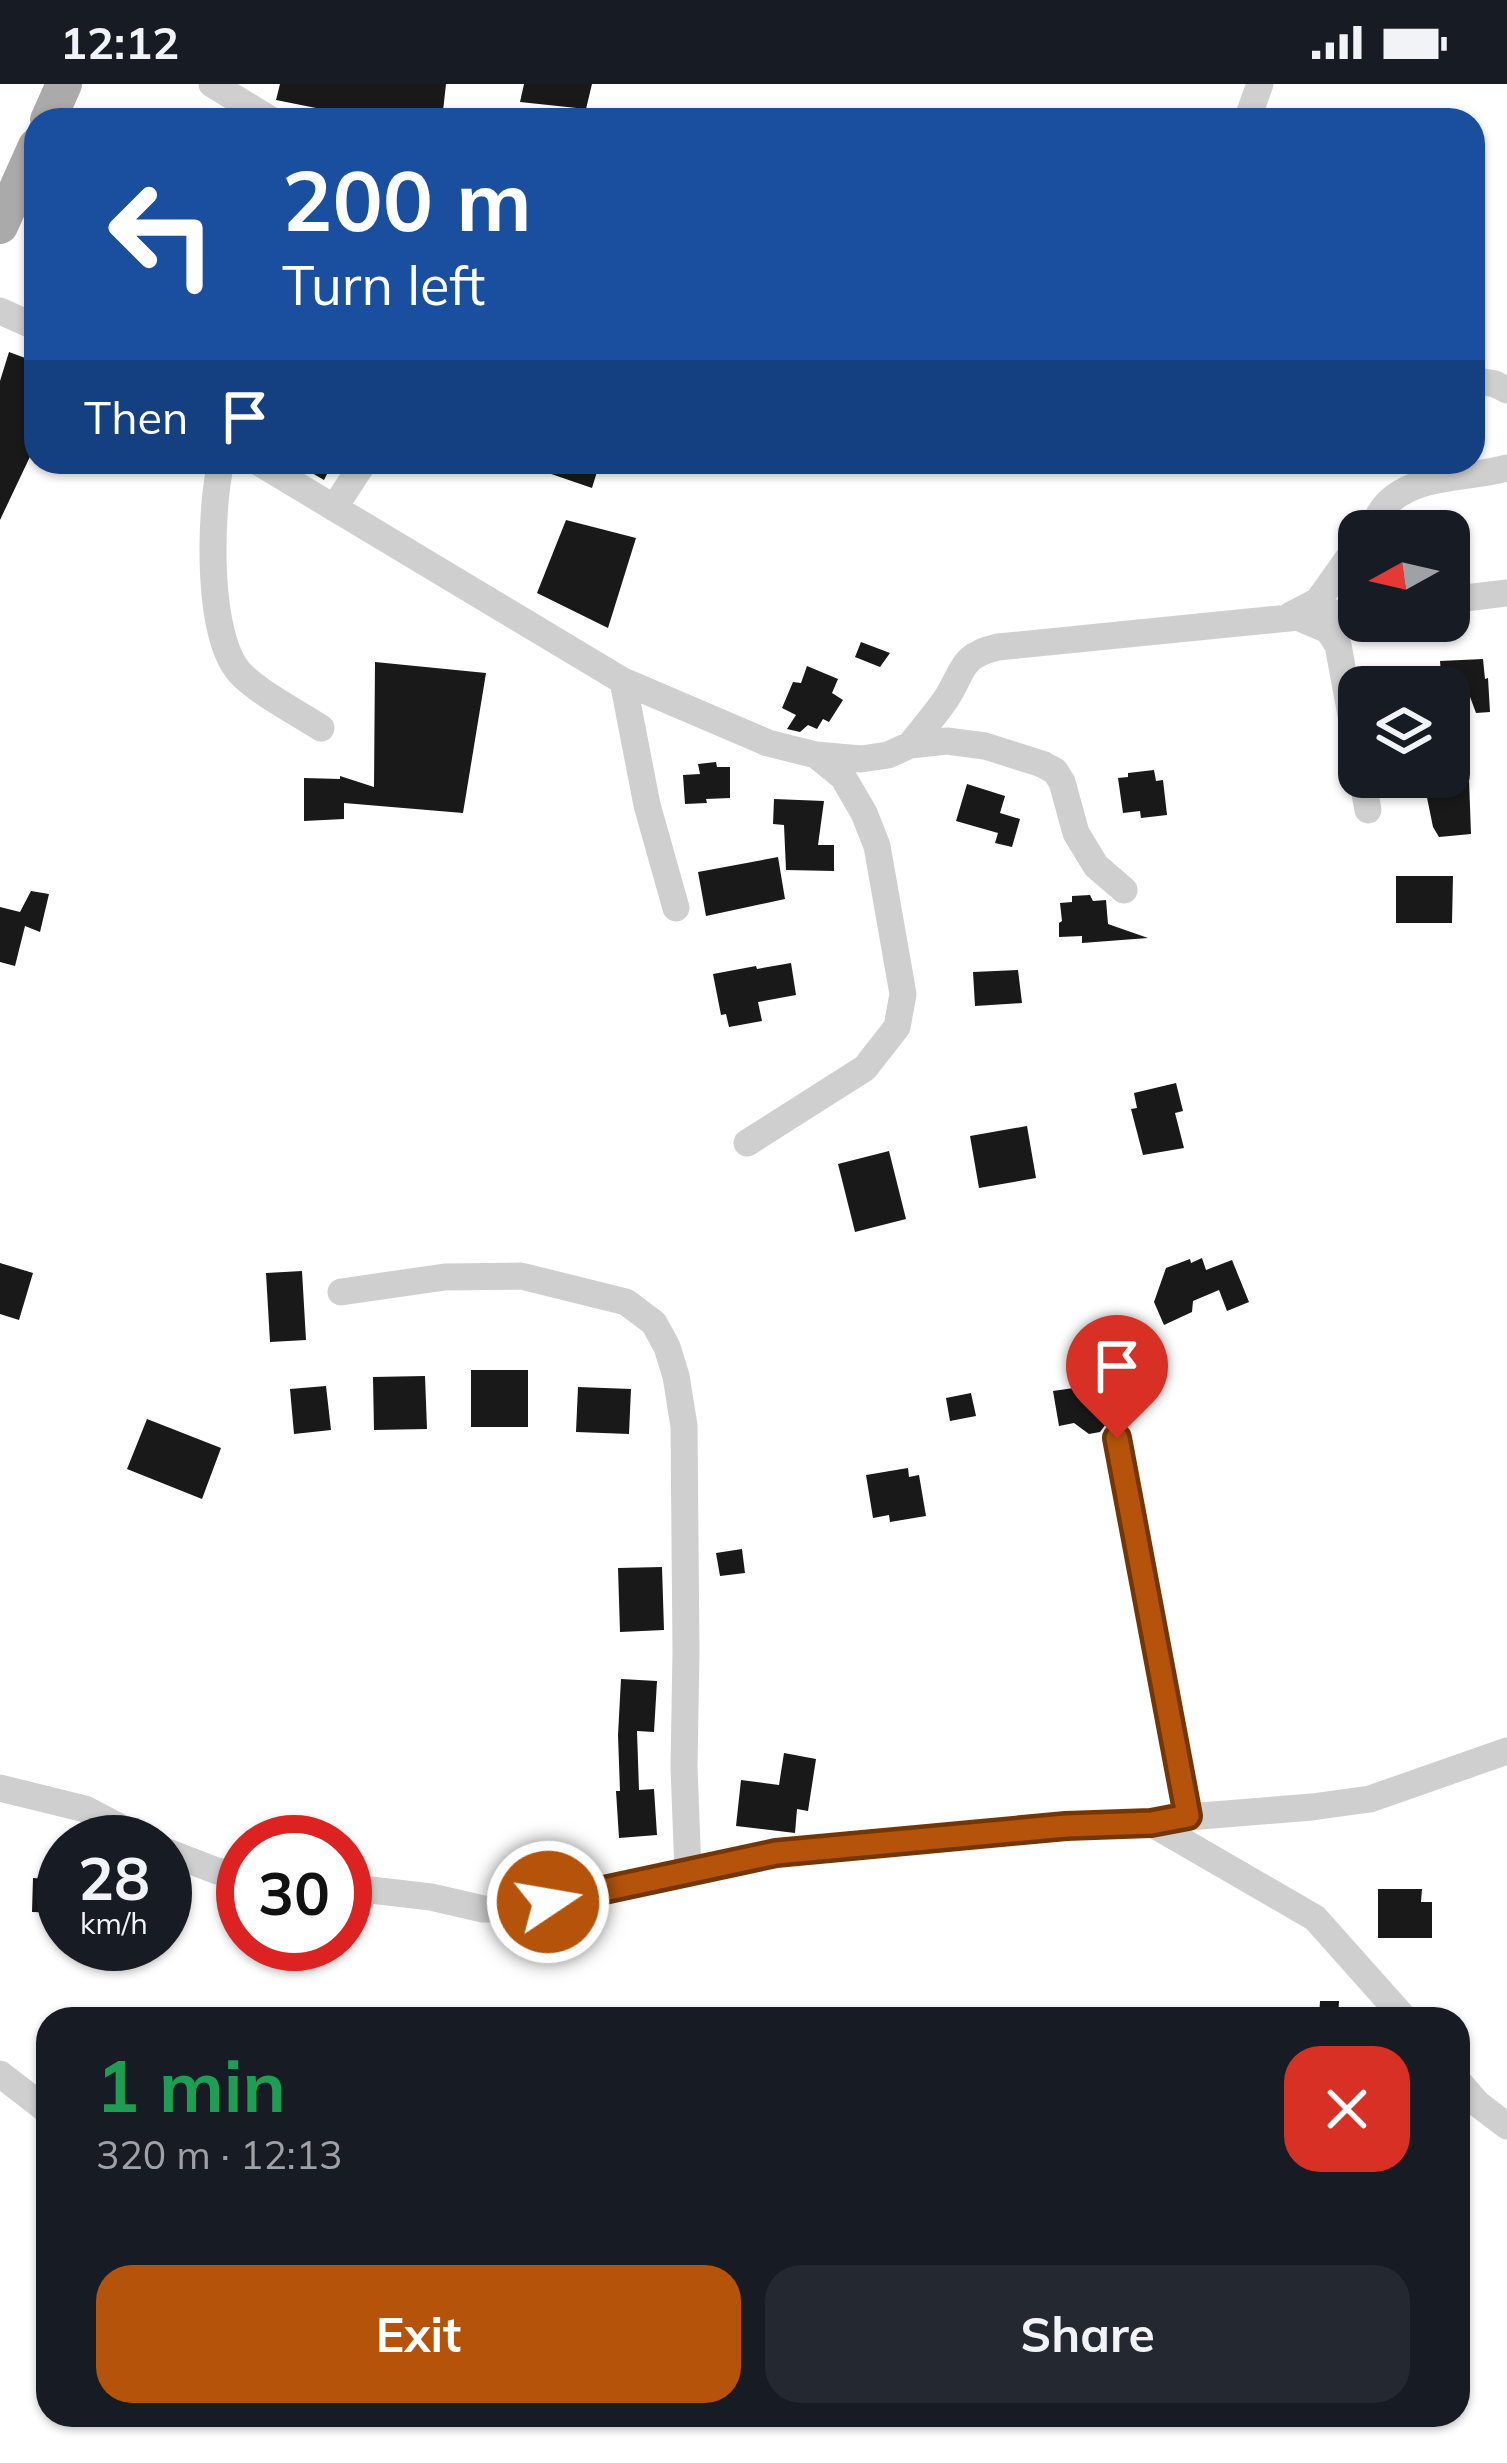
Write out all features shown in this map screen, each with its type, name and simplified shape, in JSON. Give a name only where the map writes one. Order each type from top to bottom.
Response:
[{"type":"main road","points":[[0,226],[24,173]]},
{"type":"street","points":[[219,86],[253,108]]},
{"type":"street","points":[[219,474],[213,550],[228,656],[241,674],[321,728]]},
{"type":"street","points":[[278,474],[623,681],[768,742],[816,755],[861,759],[910,745],[947,741],[985,746],[1042,764],[1062,782],[1076,833],[1096,866],[1124,890]]},
{"type":"street","points":[[334,508],[356,474]]},
{"type":"street","points":[[1382,510],[1415,487],[1441,477],[1480,474]]},
{"type":"street","points":[[1291,619],[1318,601],[1338,573]]},
{"type":"street","points":[[1470,597],[1507,593]]},
{"type":"street","points":[[910,745],[977,652],[1338,613]]},
{"type":"street","points":[[1291,619],[1328,630],[1341,666]]},
{"type":"street","points":[[623,681],[647,805],[676,908]]},
{"type":"street","points":[[747,1143],[865,1068],[897,1027],[904,994],[877,846],[844,777],[816,755]]},
{"type":"street","points":[[1366,798],[1368,810]]},
{"type":"street","points":[[341,1292],[445,1277],[521,1276],[626,1302],[653,1322],[676,1376],[684,1426],[683,1767],[688,1872]]},
{"type":"street","points":[[1117,1438],[1188,1816]]},
{"type":"street","points":[[372,1891],[483,1909],[512,1909],[776,1853],[1066,1826],[1151,1823],[1370,1799],[1507,1751]]},
{"type":"street","points":[[0,1788],[96,1815]]},
{"type":"street","points":[[1151,1823],[1315,1918],[1394,2007]]},
{"type":"street","points":[[0,2074],[36,2101]]},
{"type":"street","points":[[1470,2095],[1507,2126]]},
{"type":"building","points":[[280,84],[446,84],[443,108],[316,108],[276,100]]},
{"type":"building","points":[[524,84],[592,84],[586,108],[520,102]]},
{"type":"building","points":[[9,352],[24,358],[24,469],[0,520],[0,381]]},
{"type":"building","points":[[551,474],[596,474],[592,488]]},
{"type":"building","points":[[566,520],[636,538],[608,628],[537,593]]},
{"type":"building","points":[[861,642],[890,653],[880,667],[855,657]]},
{"type":"building","points":[[1483,659],[1490,712],[1476,713],[1470,697],[1470,666],[1440,666],[1440,661]]},
{"type":"building","points":[[375,662],[486,673],[463,813],[344,803],[344,819],[304,821],[304,778],[340,776],[374,787]]},
{"type":"building","points":[[807,666],[838,679],[832,693],[843,700],[829,722],[823,719],[817,729],[808,725],[800,732],[787,729],[796,715],[782,708],[793,682],[801,683]]},
{"type":"building","points":[[716,762],[717,767],[730,767],[730,798],[685,804],[683,775],[700,774],[698,764]]},
{"type":"building","points":[[1154,770],[1156,781],[1163,780],[1167,815],[1141,818],[1140,811],[1123,813],[1118,778]]},
{"type":"building","points":[[967,784],[1005,796],[1000,813],[1020,819],[1012,847],[995,843],[998,833],[956,821]]},
{"type":"building","points":[[1427,798],[1470,798],[1471,834],[1439,837]]},
{"type":"building","points":[[774,799],[824,801],[818,845],[834,845],[834,871],[786,870],[784,825],[773,824]]},
{"type":"building","points":[[778,857],[785,899],[706,916],[698,872]]},
{"type":"building","points":[[1396,876],[1453,876],[1452,923],[1396,923]]},
{"type":"building","points":[[31,891],[49,894],[40,932],[25,926],[15,966],[0,962],[0,907],[20,912]]},
{"type":"building","points":[[1090,895],[1093,901],[1106,900],[1108,924],[1148,938],[1082,943],[1082,936],[1059,937],[1060,903],[1072,902],[1072,896]]},
{"type":"building","points":[[791,963],[796,995],[758,1002],[762,1021],[729,1027],[726,1014],[721,1015],[713,974]]},
{"type":"building","points":[[1018,970],[1022,1003],[975,1006],[973,972]]},
{"type":"building","points":[[1176,1083],[1183,1111],[1175,1113],[1184,1148],[1143,1155],[1131,1109],[1137,1108],[1134,1093]]},
{"type":"building","points":[[1027,1126],[1036,1178],[979,1188],[970,1136]]},
{"type":"building","points":[[889,1151],[906,1219],[855,1232],[838,1164]]},
{"type":"building","points":[[1202,1258],[1206,1270],[1232,1260],[1249,1302],[1227,1311],[1219,1290],[1193,1301],[1192,1312],[1164,1325],[1154,1302],[1166,1268]]},
{"type":"building","points":[[0,1263],[33,1273],[19,1320],[0,1314]]},
{"type":"building","points":[[302,1271],[306,1340],[270,1342],[266,1273]]},
{"type":"building","points":[[471,1370],[528,1370],[528,1427],[471,1427]]},
{"type":"building","points":[[425,1376],[427,1429],[374,1430],[373,1377]]},
{"type":"building","points":[[1108,1383],[1114,1420],[1100,1432],[1089,1434],[1074,1423],[1059,1426],[1053,1391]]},
{"type":"building","points":[[326,1386],[331,1430],[294,1434],[290,1389]]},
{"type":"building","points":[[578,1387],[631,1389],[629,1434],[576,1432]]},
{"type":"building","points":[[971,1393],[976,1416],[950,1421],[946,1398]]},
{"type":"building","points":[[147,1419],[221,1448],[202,1499],[127,1469]]},
{"type":"building","points":[[908,1468],[909,1477],[919,1475],[926,1516],[890,1522],[889,1515],[873,1518],[866,1475]]},
{"type":"building","points":[[742,1549],[745,1573],[720,1576],[716,1553]]},
{"type":"building","points":[[662,1567],[664,1630],[620,1632],[618,1568]]},
{"type":"building","points":[[621,1679],[657,1681],[654,1732],[637,1731],[639,1790],[654,1789],[657,1835],[619,1838]]},
{"type":"building","points":[[784,1753],[816,1759],[808,1811],[797,1809],[795,1833],[736,1826],[741,1780],[779,1785]]},
{"type":"building","points":[[33,1878],[36,1878],[36,1912],[32,1912]]},
{"type":"building","points":[[1378,1889],[1422,1889],[1421,1902],[1432,1902],[1432,1938],[1378,1938]]},
{"type":"building","points":[[1320,2001],[1339,2001],[1339,2007],[1320,2007]]},
{"type":"route","points":[[548,1902],[776,1853],[1066,1826],[1151,1823],[1188,1816],[1117,1438]]}]
